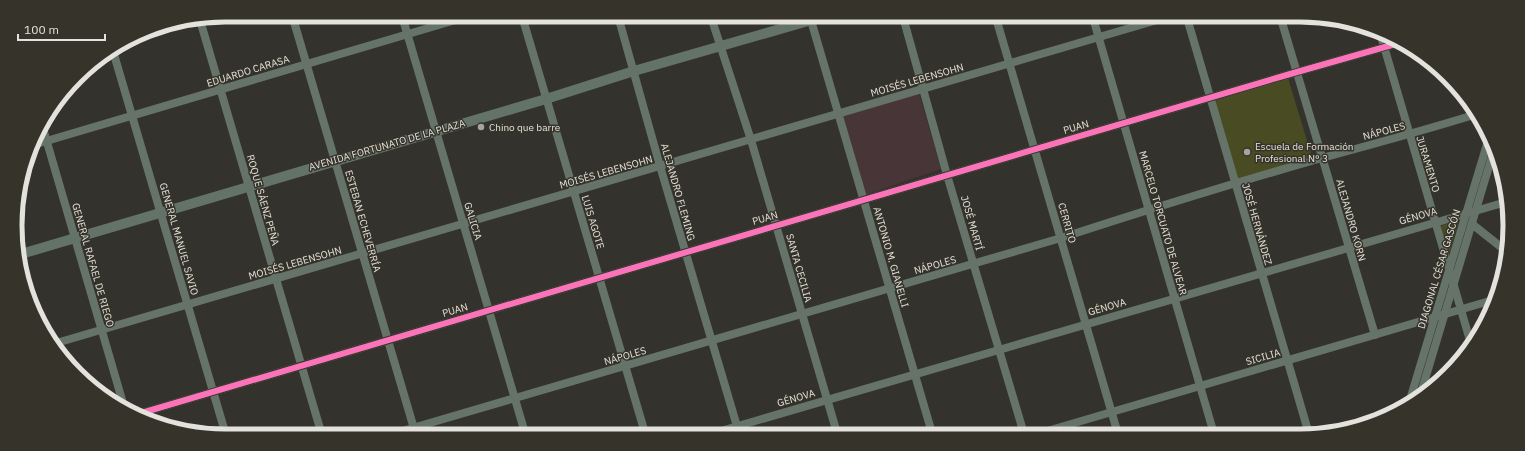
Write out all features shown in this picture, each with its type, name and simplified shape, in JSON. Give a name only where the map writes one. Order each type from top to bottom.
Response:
[{"type":"main road","name":"AVENIDA FORTUNATO DE LA PLAZA","points":[[24,253],[801,22]]},
{"type":"street","name":"ESTEBAN ECHEVERRÍA","points":[[294,22],[414,429]]},
{"type":"street","name":"GALICIA","points":[[404,22],[524,429]]},
{"type":"street","name":"EDUARDO CARASA","points":[[39,143],[447,22]]},
{"type":"street","name":"LUIS AGOTE","points":[[524,22],[644,429]]},
{"type":"street","name":"ALEJANDRO FLEMING","points":[[620,22],[685,253],[738,429]]},
{"type":"street","name":"SANTA CECILIA","points":[[712,22],[751,140],[836,429]]},
{"type":"street","name":"ANTONIO M. GIANELLI","points":[[812,22],[930,429]]},
{"type":"street","name":"JOSÉ MARTÍ","points":[[904,22],[947,175],[1023,429]]},
{"type":"street","name":"CERRITO","points":[[997,22],[1117,429]]},
{"type":"street","name":"MARCELO TORCUATO DE ALVEAR","points":[[1094,22],[1213,429]]},
{"type":"street","name":"MOISÉS LEBENSOHN","points":[[59,343],[1150,22]]},
{"type":"street","name":"JOSÉ HERNÁNDEZ","points":[[1188,22],[1308,429]]},
{"type":"street","name":"ALEJANDRO KORN","points":[[1282,22],[1374,335]]},
{"type":"street","name":"ROQUE SÁENZ PEÑA","points":[[201,24],[320,429]]},
{"type":"street","name":"JURAMENTO","points":[[1382,39],[1469,339]]},
{"type":"street","name":"PUAN","points":[[144,412],[1123,123],[1393,45]]},
{"type":"street","name":"GENERAL MANUEL SAVIO","points":[[114,55],[224,429]]},
{"type":"street","name":"NÁPOLES","points":[[417,429],[515,398],[1061,238],[1148,209],[1322,158],[1409,135],[1471,116]]},
{"type":"street","name":"GENERAL RAFAEL DE RIEGO","points":[[44,133],[122,401]]},
{"type":"street","name":"DIAGONAL CÉSAR GASCÓN","points":[[1411,396],[1487,145]]},
{"type":"street","name":"DIAGONAL CÉSAR GASCÓN","points":[[1423,387],[1491,158]]},
{"type":"street","name":"GÉNOVA","points":[[741,429],[827,400],[914,374],[1502,203]]},
{"type":"street","points":[[1472,224],[1502,247]]},
{"type":"street","name":"SICILIA","points":[[1054,429],[1489,301]]},
{"type":"shaded area","points":[[918,90],[941,169],[865,195],[842,114]]},
{"type":"green space","points":[[1288,78],[1312,157],[1235,181],[1211,102]]},
{"type":"green space","points":[[1455,221],[1458,224],[1450,252],[1448,252],[1441,227],[1442,225]]},
{"type":"cycle path","points":[[144,412],[1393,45]]},
{"type":"place","name":"Chino que barre","points":[[481,127]]},
{"type":"place","name":"Escuela de Formación Profesional N° 3","points":[[1247,152]]}]
